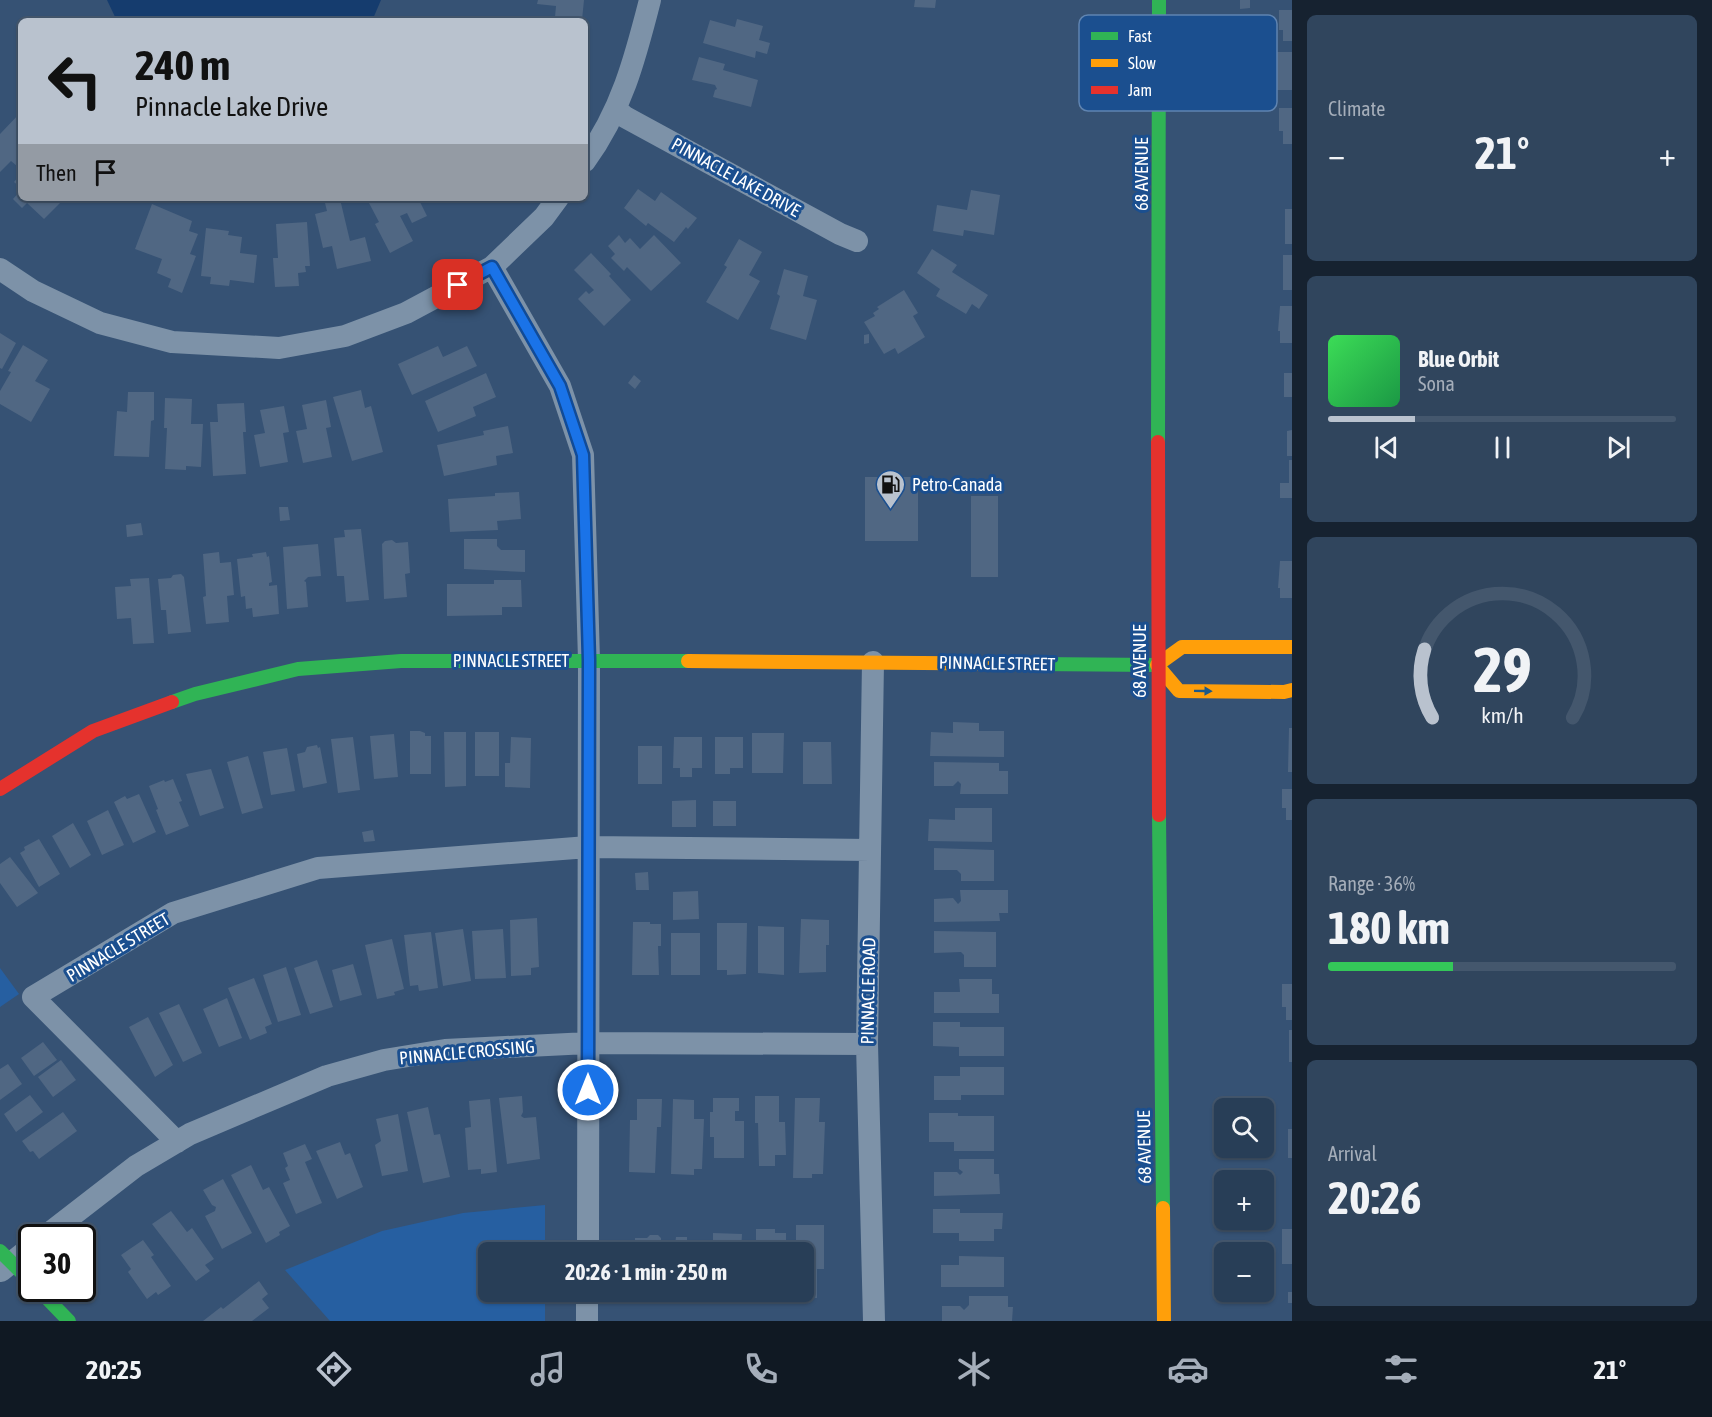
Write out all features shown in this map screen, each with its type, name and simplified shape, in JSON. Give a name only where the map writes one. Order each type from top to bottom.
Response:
[{"type":"street","points":[[588,156],[617,110],[640,41],[650,0]]},
{"type":"street","name":"68 AVENUE","points":[[1159,0],[1159,15]]},
{"type":"street","name":"PINNACLE LAKE DRIVE","points":[[617,110],[625,117],[830,229],[857,241]]},
{"type":"street","name":"68 AVENUE","points":[[1159,111],[1157,665],[1164,1321]]},
{"type":"street","points":[[0,268],[33,291],[100,323],[172,342],[279,348],[345,336],[406,313],[492,267],[544,217],[556,201]]},
{"type":"street","points":[[492,267],[560,386],[583,455],[589,660],[588,1242]]},
{"type":"street","points":[[1292,647],[1182,647],[1157,665],[1179,691],[1284,692],[1292,690]]},
{"type":"street","name":"PINNACLE STREET","points":[[0,789],[93,731],[195,694],[298,669],[401,661],[589,660],[1157,665]]},
{"type":"street","name":"PINNACLE ROAD","points":[[873,662],[867,1044],[874,1321]]},
{"type":"street","name":"PINNACLE STREET","points":[[177,1142],[33,997],[173,913],[318,868],[588,847],[870,850]]},
{"type":"street","name":"PINNACLE CROSSING","points":[[61,1224],[136,1166],[190,1134],[327,1076],[384,1060],[445,1050],[588,1043],[867,1044]]},
{"type":"street","points":[[18,1254],[3,1262],[18,1273]]},
{"type":"street","points":[[51,1302],[69,1321]]},
{"type":"street","points":[[587,1302],[587,1321]]},
{"type":"shaded area","points":[[107,0],[381,0],[373,18],[116,18]]},
{"type":"shaded area","points":[[0,968],[19,994],[0,1007]]},
{"type":"shaded area","points":[[545,1205],[545,1242],[478,1242],[478,1302],[545,1302],[545,1321],[330,1321],[285,1270],[382,1231],[463,1213]]},
{"type":"building","points":[[538,0],[584,0],[582,18],[555,17],[556,6],[537,4]]},
{"type":"building","points":[[915,0],[936,0],[935,8],[914,7]]},
{"type":"building","points":[[1240,0],[1250,0],[1250,8],[1240,9]]},
{"type":"building","points":[[1279,10],[1292,10],[1292,41],[1283,41],[1283,30],[1279,30]]},
{"type":"building","points":[[737,19],[763,26],[759,40],[770,43],[767,54],[756,51],[755,58],[703,43],[710,20],[735,27]]},
{"type":"building","points":[[1277,52],[1292,52],[1292,90],[1277,90]]},
{"type":"building","points":[[699,57],[725,64],[723,70],[758,80],[751,107],[713,97],[717,89],[715,85],[692,80]]},
{"type":"building","points":[[1279,108],[1292,108],[1292,144],[1283,144],[1283,131],[1279,131]]},
{"type":"building","points":[[18,115],[18,165],[11,161],[0,172],[0,134]]},
{"type":"building","points":[[638,189],[655,201],[661,192],[697,218],[674,242],[648,223],[646,226],[624,208]]},
{"type":"building","points":[[971,190],[1000,195],[994,235],[964,230],[963,236],[933,231],[937,205],[967,210]]},
{"type":"building","points":[[18,193],[18,201],[62,201],[44,219],[27,203],[22,208],[13,199]]},
{"type":"building","points":[[340,201],[350,241],[365,237],[371,261],[337,269],[332,246],[323,248],[315,214],[327,211],[325,203]]},
{"type":"building","points":[[373,201],[420,201],[427,216],[412,223],[407,213],[400,216],[413,241],[390,253],[375,224],[379,222],[369,203]]},
{"type":"building","points":[[152,204],[192,221],[189,231],[198,234],[190,254],[196,256],[182,293],[168,287],[171,279],[157,273],[162,259],[135,249]]},
{"type":"building","points":[[1285,209],[1292,209],[1292,244],[1285,244]]},
{"type":"building","points":[[307,222],[310,266],[305,266],[306,272],[298,273],[299,286],[275,287],[273,258],[278,258],[276,224]]},
{"type":"building","points":[[206,228],[229,231],[228,235],[242,237],[240,253],[257,255],[254,283],[230,280],[229,286],[210,284],[211,277],[201,276]]},
{"type":"building","points":[[619,235],[625,243],[630,238],[640,249],[654,235],[681,263],[651,291],[627,267],[624,271],[611,258],[615,254],[608,246]]},
{"type":"building","points":[[739,239],[762,252],[749,275],[760,281],[738,320],[706,302],[727,267],[724,265]]},
{"type":"building","points":[[932,249],[957,265],[952,272],[988,295],[979,309],[972,304],[966,314],[936,296],[940,289],[917,273]]},
{"type":"building","points":[[591,253],[631,300],[604,326],[578,299],[586,291],[589,294],[594,290],[574,270]]},
{"type":"building","points":[[1283,255],[1292,255],[1292,290],[1283,290]]},
{"type":"building","points":[[784,269],[808,276],[803,296],[817,300],[806,340],[770,329],[780,296],[777,294]]},
{"type":"building","points":[[904,290],[918,313],[913,316],[925,337],[898,354],[895,348],[884,354],[864,322],[875,316],[873,313],[879,309],[877,307]]},
{"type":"building","points":[[1280,306],[1292,306],[1292,343],[1280,343],[1280,331],[1278,331]]},
{"type":"building","points":[[0,333],[16,343],[2,369],[0,368]]},
{"type":"building","points":[[869,334],[869,343],[864,344],[864,335]]},
{"type":"building","points":[[23,345],[48,360],[35,381],[50,389],[31,422],[0,404],[0,391]]},
{"type":"building","points":[[438,346],[443,357],[467,346],[477,366],[412,395],[398,364]]},
{"type":"building","points":[[486,373],[496,397],[473,407],[476,416],[438,432],[425,401]]},
{"type":"building","points":[[1284,373],[1292,373],[1292,397],[1284,397]]},
{"type":"building","points":[[634,375],[641,381],[635,389],[628,383]]},
{"type":"building","points":[[361,390],[365,408],[371,406],[383,452],[352,461],[333,397]]},
{"type":"building","points":[[128,392],[154,392],[154,420],[151,421],[149,457],[114,456],[117,411],[127,412]]},
{"type":"building","points":[[165,398],[192,399],[191,424],[203,424],[201,467],[186,466],[186,470],[165,469],[167,428],[164,428]]},
{"type":"building","points":[[326,400],[331,427],[326,428],[332,457],[303,463],[296,431],[307,429],[302,405]]},
{"type":"building","points":[[244,403],[246,432],[243,432],[246,474],[213,476],[210,422],[218,422],[217,404]]},
{"type":"building","points":[[284,406],[289,432],[283,433],[288,462],[260,467],[254,435],[265,433],[260,410]]},
{"type":"building","points":[[508,426],[513,453],[496,456],[497,465],[444,476],[437,445],[484,435],[483,431]]},
{"type":"building","points":[[1292,430],[1292,456],[1287,456],[1287,431]]},
{"type":"building","points":[[1289,460],[1292,460],[1292,498],[1280,498],[1280,483],[1289,483]]},
{"type":"building","name":"Petro-Canada","points":[[865,477],[918,477],[918,541],[865,541]]},
{"type":"building","points":[[519,492],[521,519],[497,521],[498,530],[450,532],[448,499]]},
{"type":"building","points":[[971,496],[998,496],[998,577],[971,577]]},
{"type":"building","points":[[279,507],[288,507],[290,520],[280,521]]},
{"type":"building","points":[[141,523],[143,535],[127,537],[126,525]]},
{"type":"building","points":[[361,529],[369,600],[346,602],[344,576],[337,576],[334,538],[345,537],[344,530]]},
{"type":"building","points":[[464,539],[497,539],[497,546],[501,550],[525,550],[525,572],[464,569]]},
{"type":"building","points":[[392,540],[396,543],[408,542],[410,573],[405,574],[407,597],[384,599],[382,544]]},
{"type":"building","points":[[318,544],[321,576],[308,577],[304,581],[306,582],[308,607],[287,609],[283,547]]},
{"type":"building","points":[[219,552],[220,563],[231,562],[234,595],[227,596],[229,622],[206,624],[203,597],[206,596],[203,554]]},
{"type":"building","points":[[266,552],[267,557],[269,556],[272,582],[269,586],[277,585],[279,614],[253,617],[252,608],[246,609],[245,596],[241,597],[237,559],[253,557],[252,554]]},
{"type":"building","points":[[1280,561],[1292,561],[1292,598],[1280,598],[1280,588],[1278,588]]},
{"type":"building","points":[[181,574],[184,577],[191,632],[168,634],[166,610],[161,610],[158,579]]},
{"type":"building","points":[[149,578],[154,643],[133,644],[131,618],[117,619],[115,587],[131,586],[130,579]]},
{"type":"building","points":[[494,580],[521,580],[522,607],[502,607],[502,615],[447,616],[447,584],[494,584]]},
{"type":"building","points":[[953,722],[979,723],[979,731],[1004,731],[1004,757],[930,756],[931,732],[953,733]]},
{"type":"building","points":[[1289,728],[1292,728],[1292,772],[1288,772]]},
{"type":"building","points":[[410,731],[420,731],[425,733],[425,736],[431,736],[431,774],[410,774]]},
{"type":"building","points":[[444,732],[466,732],[466,786],[445,787]]},
{"type":"building","points":[[475,732],[499,732],[499,776],[475,776]]},
{"type":"building","points":[[752,733],[784,733],[783,773],[752,773]]},
{"type":"building","points":[[394,734],[398,777],[374,779],[370,736]]},
{"type":"building","points":[[353,737],[360,790],[338,793],[331,739]]},
{"type":"building","points":[[511,737],[531,738],[530,788],[505,787],[505,763],[510,763]]},
{"type":"building","points":[[674,737],[702,737],[702,768],[692,768],[692,777],[680,777],[680,768],[673,768]]},
{"type":"building","points":[[715,737],[743,737],[743,768],[730,768],[730,774],[715,774]]},
{"type":"building","points":[[803,742],[831,742],[832,784],[803,784]]},
{"type":"building","points":[[317,745],[318,748],[320,747],[327,783],[303,788],[297,754],[305,752],[307,747]]},
{"type":"building","points":[[638,746],[662,746],[662,784],[638,784]]},
{"type":"building","points":[[287,748],[295,791],[271,795],[263,752]]},
{"type":"building","points":[[248,756],[263,808],[242,814],[227,762]]},
{"type":"building","points":[[934,762],[999,763],[999,771],[1008,771],[1008,794],[960,794],[961,784],[958,781],[953,786],[934,786]]},
{"type":"building","points":[[211,769],[224,808],[200,816],[186,774]]},
{"type":"building","points":[[173,779],[189,826],[166,835],[149,786]]},
{"type":"building","points":[[1282,789],[1292,789],[1292,820],[1286,820],[1286,808],[1282,808]]},
{"type":"building","points":[[139,794],[156,832],[133,843],[114,802],[125,796],[127,799]]},
{"type":"building","points":[[696,800],[696,827],[672,827],[672,801]]},
{"type":"building","points":[[713,801],[736,801],[736,826],[713,826]]},
{"type":"building","points":[[955,808],[992,808],[992,842],[928,841],[929,819],[955,820]]},
{"type":"building","points":[[108,810],[124,845],[102,855],[87,821]]},
{"type":"building","points":[[73,823],[91,855],[70,868],[52,836]]},
{"type":"building","points":[[373,830],[375,841],[364,842],[362,832]]},
{"type":"building","points":[[39,839],[60,874],[39,887],[20,853],[25,850],[24,847]]},
{"type":"building","points":[[934,848],[994,850],[994,881],[961,881],[961,874],[957,870],[934,870]]},
{"type":"building","points":[[10,857],[38,893],[17,907],[0,883],[0,864]]},
{"type":"building","points":[[648,872],[649,890],[636,890],[635,873]]},
{"type":"building","points":[[960,890],[1008,890],[1008,913],[999,913],[1000,921],[934,922],[934,899],[953,898],[958,904],[961,901]]},
{"type":"building","points":[[698,891],[699,919],[673,920],[673,892]]},
{"type":"building","points":[[537,918],[539,967],[531,968],[531,975],[511,976],[510,920]]},
{"type":"building","points":[[801,919],[829,920],[826,972],[799,973]]},
{"type":"building","points":[[633,922],[661,924],[661,946],[658,946],[659,975],[632,975]]},
{"type":"building","points":[[717,923],[747,923],[746,974],[727,975],[727,970],[717,970]]},
{"type":"building","points":[[758,926],[784,927],[784,975],[758,973]]},
{"type":"building","points":[[463,929],[471,981],[443,986],[435,933]]},
{"type":"building","points":[[503,929],[506,978],[475,979],[472,931]]},
{"type":"building","points":[[934,931],[996,932],[996,967],[964,967],[964,955],[961,952],[934,953]]},
{"type":"building","points":[[431,932],[438,988],[419,991],[418,985],[410,986],[404,935]]},
{"type":"building","points":[[671,933],[700,933],[700,975],[671,975]]},
{"type":"building","points":[[392,939],[404,989],[394,992],[395,995],[377,999],[365,945]]},
{"type":"building","points":[[317,960],[333,1007],[310,1014],[294,968]]},
{"type":"building","points":[[353,964],[362,995],[340,1001],[332,970]]},
{"type":"building","points":[[286,967],[301,1015],[278,1022],[263,975]]},
{"type":"building","points":[[254,978],[272,1024],[265,1027],[267,1033],[250,1040],[228,988]]},
{"type":"building","points":[[959,979],[992,979],[992,994],[999,994],[999,1013],[934,1013],[934,992],[960,992]]},
{"type":"building","points":[[1282,984],[1292,984],[1292,1020],[1286,1020],[1286,1007],[1282,1007]]},
{"type":"building","points":[[227,998],[242,1038],[219,1047],[203,1009]]},
{"type":"building","points":[[179,1004],[202,1053],[183,1062],[159,1013]]},
{"type":"building","points":[[148,1017],[173,1065],[155,1077],[129,1027]]},
{"type":"building","points":[[933,1022],[960,1022],[960,1027],[1004,1027],[1004,1056],[959,1056],[959,1047],[933,1046]]},
{"type":"building","points":[[1289,1030],[1292,1030],[1292,1062],[1289,1062]]},
{"type":"building","points":[[43,1042],[57,1060],[34,1076],[21,1058]]},
{"type":"building","points":[[61,1060],[76,1080],[53,1097],[38,1077]]},
{"type":"building","points":[[8,1064],[22,1084],[0,1100],[0,1069]]},
{"type":"building","points":[[960,1067],[1004,1067],[1004,1095],[961,1095],[961,1100],[934,1100],[934,1076],[960,1076]]},
{"type":"building","points":[[30,1095],[43,1112],[16,1132],[4,1114]]},
{"type":"building","points":[[522,1096],[521,1116],[536,1117],[540,1159],[507,1164],[499,1098]]},
{"type":"building","points":[[755,1096],[779,1096],[779,1122],[785,1122],[786,1155],[775,1155],[775,1166],[759,1166]]},
{"type":"building","points":[[713,1098],[739,1098],[739,1111],[735,1111],[735,1121],[744,1121],[744,1158],[714,1158],[714,1137],[710,1137],[710,1112],[713,1112]]},
{"type":"building","points":[[795,1098],[820,1098],[819,1122],[825,1122],[823,1174],[812,1174],[812,1178],[793,1178]]},
{"type":"building","points":[[490,1099],[497,1172],[481,1174],[481,1169],[468,1170],[465,1128],[471,1127],[469,1101]]},
{"type":"building","points":[[637,1099],[662,1099],[661,1127],[657,1127],[655,1173],[629,1172],[630,1120],[637,1120]]},
{"type":"building","points":[[673,1099],[694,1100],[694,1119],[704,1119],[702,1169],[694,1169],[694,1175],[671,1174]]},
{"type":"building","points":[[428,1107],[434,1135],[440,1134],[450,1177],[423,1183],[407,1112]]},
{"type":"building","points":[[63,1112],[77,1131],[39,1159],[22,1141]]},
{"type":"building","points":[[929,1113],[994,1116],[994,1151],[954,1151],[954,1142],[929,1142]]},
{"type":"building","points":[[398,1114],[408,1171],[382,1176],[375,1145],[381,1141],[376,1119]]},
{"type":"building","points":[[1288,1129],[1292,1129],[1292,1158],[1288,1158]]},
{"type":"building","points":[[340,1142],[345,1155],[350,1153],[363,1187],[337,1199],[316,1151]]},
{"type":"building","points":[[305,1144],[312,1159],[305,1162],[322,1203],[296,1214],[283,1183],[290,1180],[285,1168],[288,1166],[283,1153]]},
{"type":"building","points":[[959,1159],[994,1159],[994,1174],[999,1174],[1000,1194],[934,1196],[934,1172],[957,1172],[960,1175],[963,1172],[959,1169]]},
{"type":"building","points":[[251,1165],[263,1190],[269,1187],[290,1226],[266,1243],[231,1175]]},
{"type":"building","points":[[223,1179],[252,1233],[222,1249],[205,1216],[215,1211],[216,1207],[212,1205],[203,1190]]},
{"type":"building","points":[[933,1209],[960,1209],[960,1213],[1003,1213],[1002,1229],[994,1229],[994,1241],[959,1241],[959,1233],[933,1233]]},
{"type":"building","points":[[171,1211],[187,1232],[192,1228],[214,1259],[205,1265],[210,1271],[196,1281],[152,1224]]},
{"type":"building","points":[[796,1225],[824,1225],[824,1269],[817,1269],[817,1298],[814,1298],[814,1242],[796,1242]]},
{"type":"building","points":[[756,1229],[775,1229],[775,1233],[786,1233],[786,1242],[756,1242]]},
{"type":"building","points":[[1282,1229],[1292,1229],[1292,1264],[1282,1264]]},
{"type":"building","points":[[713,1233],[742,1234],[742,1242],[713,1242]]},
{"type":"building","points":[[650,1235],[658,1235],[661,1242],[635,1242],[635,1238],[647,1238]]},
{"type":"building","points":[[676,1237],[687,1237],[687,1242],[675,1242]]},
{"type":"building","points":[[143,1240],[154,1255],[151,1257],[171,1286],[158,1295],[156,1292],[147,1299],[128,1272],[131,1269],[121,1255]]},
{"type":"building","points":[[959,1256],[1004,1257],[1004,1287],[941,1287],[941,1265],[959,1265]]},
{"type":"building","points":[[259,1281],[268,1294],[262,1299],[269,1308],[252,1321],[203,1321],[221,1307],[223,1309]]},
{"type":"building","points":[[1288,1292],[1292,1292],[1292,1303],[1288,1303]]},
{"type":"building","points":[[969,1296],[1008,1296],[1008,1307],[1013,1307],[1012,1321],[942,1321],[942,1306],[960,1306],[964,1310],[969,1305]]},
{"type":"building","points":[[722,1302],[747,1302],[747,1304],[722,1304]]},
{"type":"traffic: fast","points":[[1159,0],[1159,15]]},
{"type":"traffic: fast","points":[[1158,442],[1159,111]]},
{"type":"traffic: fast","points":[[172,702],[195,694],[298,669],[401,661],[688,661]]},
{"type":"traffic: fast","points":[[1035,664],[1157,665]]},
{"type":"traffic: fast","points":[[1159,815],[1163,1208]]},
{"type":"traffic: fast","points":[[0,1251],[18,1269]]},
{"type":"traffic: fast","points":[[51,1302],[69,1321]]},
{"type":"traffic: slow","points":[[1157,665],[1182,647],[1292,647]]},
{"type":"traffic: slow","points":[[688,661],[1035,664]]},
{"type":"traffic: slow","points":[[1157,665],[1179,691],[1284,692],[1292,690]]},
{"type":"traffic: slow","points":[[1163,1208],[1164,1321]]},
{"type":"traffic: jam","points":[[1158,442],[1159,815]]},
{"type":"traffic: jam","points":[[0,789],[93,731],[172,702]]},
{"type":"place","name":"Petro-Canada","points":[[891,510]]},
{"type":"route","points":[[458,285],[492,267],[560,386],[583,455],[589,660],[588,1090]]}]
